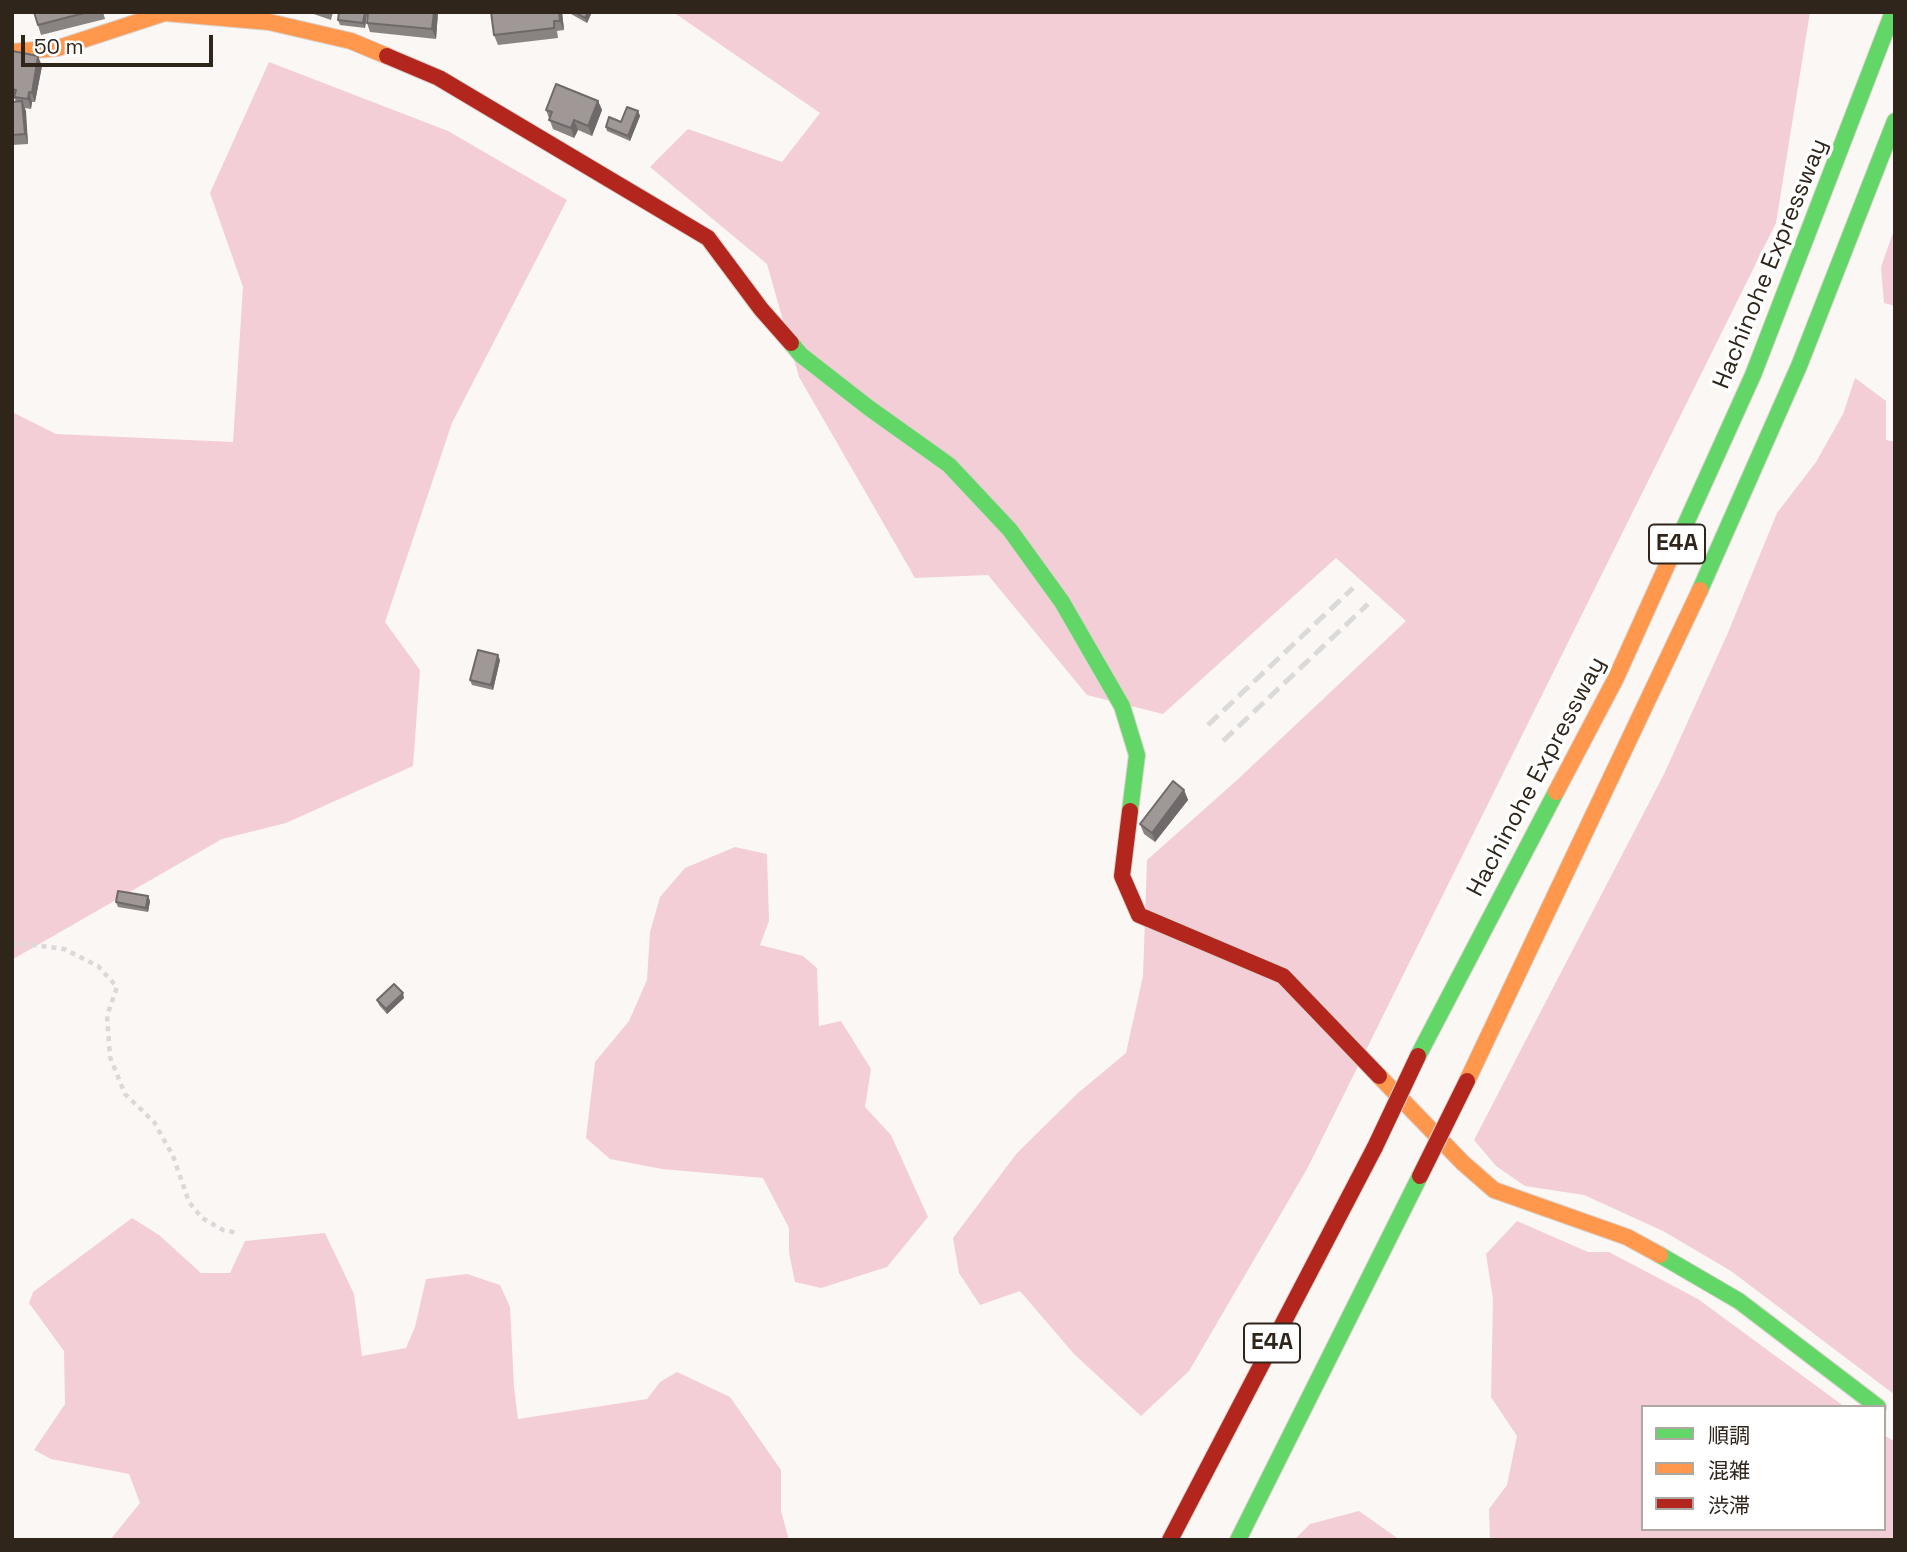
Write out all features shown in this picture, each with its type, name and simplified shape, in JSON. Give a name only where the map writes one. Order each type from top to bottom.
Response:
[{"type":"main road","name":"Hachinohe Expressway","points":[[1170,1540],[1375,1147],[1418,1056],[1616,678],[1753,375],[1894,12]]},
{"type":"main road","points":[[12,52],[58,48],[165,13],[269,22],[351,41],[439,78],[708,238],[761,309],[801,355],[949,465],[1010,530],[1062,601],[1122,706],[1137,755],[1122,876],[1139,915],[1283,976],[1463,1163],[1494,1190],[1627,1237],[1683,1266],[1739,1301],[1875,1405]]},
{"type":"main road","name":"E4A","points":[[1238,1540],[1467,1081],[1664,670],[1790,389],[1860,217],[1895,121]]},
{"type":"path","points":[[12,945],[19,943],[64,949],[98,966],[117,987],[107,1016],[110,1057],[125,1094],[154,1122],[173,1156],[189,1202],[202,1218],[223,1230],[239,1233]]},
{"type":"shaded area","points":[[673,12],[1810,12],[1776,223],[1307,1169],[1189,1371],[1141,1416],[1074,1354],[1020,1291],[980,1305],[959,1273],[953,1238],[1017,1153],[1078,1093],[1126,1053],[1143,976],[1147,860],[1236,781],[1406,621],[1336,558],[1163,714],[1087,695],[988,575],[915,578],[799,377],[767,264],[650,167],[688,129],[782,162],[820,113]]},
{"type":"shaded area","points":[[269,62],[448,131],[567,200],[452,423],[385,622],[420,670],[413,766],[286,823],[222,839],[15,958],[12,956],[12,412],[56,434],[233,442],[243,287],[210,193]]},
{"type":"shaded area","points":[[1895,227],[1895,306],[1884,303],[1881,267]]},
{"type":"shaded area","points":[[1855,378],[1886,401],[1886,440],[1895,442],[1895,1395],[1731,1271],[1663,1231],[1584,1195],[1525,1186],[1496,1166],[1474,1140],[1664,774],[1727,635],[1777,513],[1816,462],[1843,414]]},
{"type":"shaded area","points":[[735,847],[767,854],[769,921],[760,945],[803,956],[817,968],[819,1026],[841,1021],[871,1069],[865,1107],[891,1135],[928,1217],[887,1267],[821,1288],[795,1282],[789,1253],[789,1228],[763,1178],[662,1169],[610,1159],[586,1138],[595,1062],[629,1021],[647,980],[650,932],[660,897],[685,868]]},
{"type":"shaded area","points":[[132,1218],[159,1235],[201,1273],[230,1273],[245,1241],[325,1233],[354,1294],[362,1356],[406,1348],[415,1327],[426,1279],[467,1274],[500,1285],[510,1307],[518,1419],[647,1399],[660,1382],[677,1372],[730,1397],[781,1470],[781,1511],[789,1540],[110,1540],[140,1503],[129,1474],[51,1459],[34,1450],[65,1404],[64,1351],[29,1303],[33,1292]]},
{"type":"shaded area","points":[[1517,1221],[1588,1252],[1609,1252],[1698,1299],[1842,1405],[1641,1405],[1641,1531],[1886,1531],[1886,1436],[1895,1442],[1895,1540],[1490,1540],[1489,1509],[1507,1485],[1517,1436],[1491,1397],[1493,1299],[1486,1254]]},
{"type":"shaded area","points":[[1359,1511],[1400,1540],[1294,1540],[1310,1524]]},
{"type":"building","points":[[34,12],[88,12],[38,25]]},
{"type":"building","points":[[339,12],[365,12],[363,23],[338,20]]},
{"type":"building","points":[[368,12],[434,12],[432,29],[367,23]]},
{"type":"building","points":[[491,12],[559,12],[560,21],[554,21],[554,28],[494,35]]},
{"type":"building","points":[[575,12],[588,12],[585,18]]},
{"type":"building","points":[[12,51],[38,56],[32,93],[29,92],[28,99],[14,97],[16,90],[12,89]]},
{"type":"building","points":[[556,84],[598,101],[588,126],[574,120],[571,128],[549,120],[552,112],[546,110]]},
{"type":"building","points":[[22,101],[25,134],[12,135],[12,102]]},
{"type":"building","points":[[627,107],[638,111],[628,136],[606,127],[609,117],[621,122]]},
{"type":"building","points":[[478,650],[498,655],[491,685],[470,680]]},
{"type":"building","points":[[1173,781],[1184,790],[1152,833],[1140,824]]},
{"type":"building","points":[[118,891],[148,896],[146,908],[116,902]]},
{"type":"building","points":[[394,984],[403,993],[386,1009],[377,1000]]},
{"type":"railway","points":[[1208,725],[1353,588]]},
{"type":"railway","points":[[1223,741],[1368,604]]},
{"type":"traffic: fast","points":[[1682,532],[1753,375],[1893,12]]},
{"type":"traffic: fast","points":[[1700,590],[1799,366],[1895,121]]},
{"type":"traffic: fast","points":[[791,343],[801,355],[869,408],[949,465],[1010,530],[1062,602],[1122,706],[1137,755],[1130,811]]},
{"type":"traffic: fast","points":[[1418,1056],[1556,792]]},
{"type":"traffic: fast","points":[[1238,1540],[1420,1176]]},
{"type":"traffic: fast","points":[[1660,1255],[1739,1301],[1875,1405]]},
{"type":"traffic: slow","points":[[12,52],[58,48],[165,13],[269,22],[351,41],[387,56]]},
{"type":"traffic: slow","points":[[1556,792],[1616,678],[1682,532]]},
{"type":"traffic: slow","points":[[1467,1081],[1700,590]]},
{"type":"traffic: slow","points":[[1379,1076],[1463,1163],[1494,1190],[1627,1237],[1660,1255]]},
{"type":"traffic: jam","points":[[387,56],[439,78],[708,238],[761,309],[791,343]]},
{"type":"traffic: jam","points":[[1130,811],[1122,876],[1139,915],[1283,976],[1379,1076]]},
{"type":"traffic: jam","points":[[1375,1147],[1418,1056]]},
{"type":"traffic: jam","points":[[1420,1176],[1467,1081]]},
{"type":"traffic: jam","points":[[1170,1540],[1375,1147]]}]
